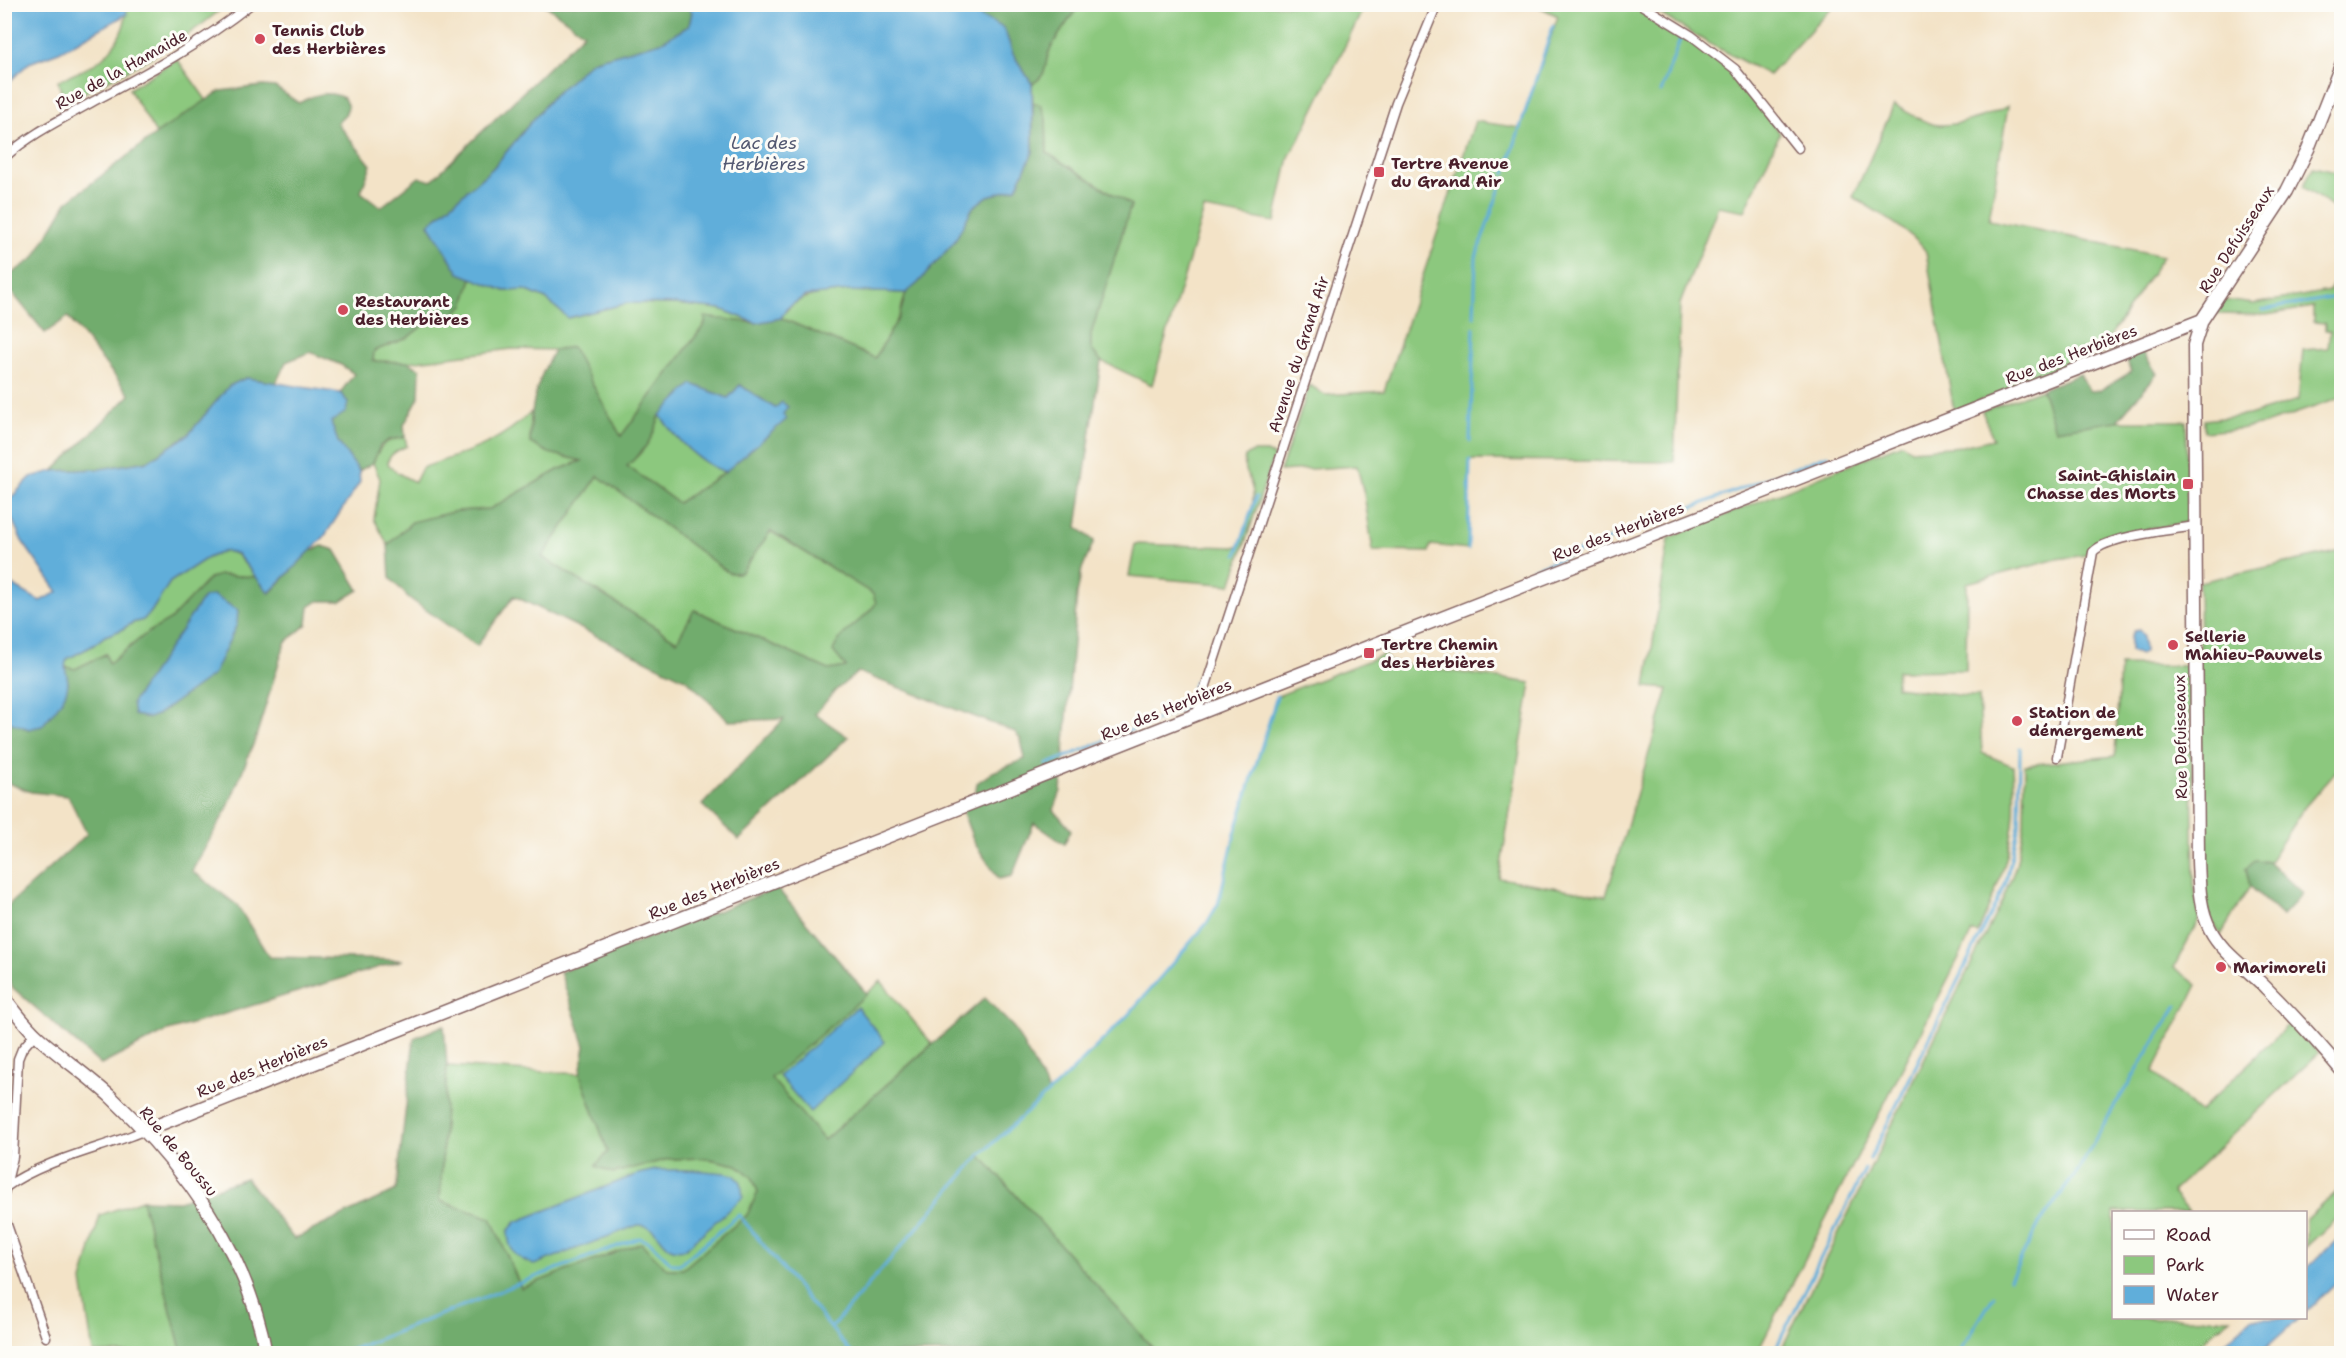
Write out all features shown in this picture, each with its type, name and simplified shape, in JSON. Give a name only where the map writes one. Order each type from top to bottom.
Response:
[{"type":"street","name":"Rue de la Hamaide","points":[[4,158],[33,136],[217,32],[251,4]]},
{"type":"street","name":"Avenue du Grand Air","points":[[1196,716],[1396,103],[1437,4]]},
{"type":"street","points":[[1640,4],[1692,36],[1735,69],[1798,148]]},
{"type":"street","name":"Rue Defuisseaux","points":[[2342,63],[2308,149],[2288,191],[2202,320],[2194,345],[2194,526],[2200,900],[2210,930],[2314,1038],[2342,1071]]},
{"type":"street","name":"Rue des Herbières","points":[[143,1131],[1196,716],[1287,678],[2202,320]]},
{"type":"street","points":[[2057,757],[2092,552],[2102,544],[2114,540],[2194,526]]},
{"type":"street","name":"Rue de Boussu","points":[[4,997],[35,1034],[110,1096],[190,1185],[233,1253],[250,1292],[266,1353]]},
{"type":"street","points":[[5,1191],[13,1157],[18,1059],[22,1049],[35,1034]]},
{"type":"street","points":[[5,1191],[17,1179],[143,1131]]},
{"type":"street","points":[[4,1216],[46,1337]]},
{"type":"green space","points":[[125,5],[214,5],[219,11],[164,50],[64,103],[58,81],[92,66],[107,54],[123,27]]},
{"type":"green space","points":[[545,5],[686,5],[692,12],[689,26],[662,42],[592,61],[551,98],[493,168],[429,224],[459,273],[472,278],[464,305],[449,318],[430,320],[407,338],[374,351],[373,361],[408,362],[420,369],[419,397],[404,425],[405,437],[389,440],[380,446],[373,463],[359,471],[338,442],[331,422],[348,402],[340,393],[354,374],[341,365],[310,352],[286,362],[276,383],[246,378],[229,386],[188,435],[148,461],[100,469],[53,471],[130,395],[68,317],[45,333],[5,284],[4,279],[34,258],[67,202],[156,134],[220,91],[263,86],[275,87],[299,103],[321,94],[332,94],[344,98],[348,107],[345,115],[337,123],[371,165],[361,192],[381,207],[419,177],[431,181],[584,33]]},
{"type":"green space","points":[[958,5],[1079,5],[1048,53],[1042,76],[1032,84],[1013,54],[1004,28]]},
{"type":"green space","points":[[1079,5],[1365,5],[1289,157],[1275,222],[1204,209],[1152,385],[1101,361],[1091,349],[1091,334],[1131,205],[1047,153],[1046,119],[1041,105],[1033,103],[1032,84],[1042,76],[1048,53]]},
{"type":"green space","points":[[1535,5],[1633,5],[1682,34],[1736,75],[1780,133],[1745,211],[1718,206],[1680,304],[1674,462],[1470,460],[1468,549],[1431,545],[1429,552],[1373,551],[1357,466],[1280,471],[1310,385],[1325,395],[1384,391],[1475,121],[1520,128],[1558,16]]},
{"type":"green space","points":[[1645,5],[1834,5],[1769,75],[1708,43]]},
{"type":"green space","points":[[177,59],[207,101],[156,134],[129,89]]},
{"type":"green space","points":[[1033,103],[1041,105],[1046,119],[1047,153],[1131,205],[1091,334],[1091,349],[1101,361],[1077,527],[1094,541],[1082,569],[1077,594],[1061,791],[1054,810],[1071,830],[1064,844],[1034,823],[1012,876],[999,879],[975,844],[961,808],[974,803],[977,783],[993,772],[1025,759],[1021,740],[1015,732],[858,672],[836,690],[815,714],[848,737],[739,840],[702,805],[784,719],[729,721],[687,680],[514,596],[477,646],[409,598],[390,578],[388,545],[412,522],[457,511],[490,509],[558,470],[582,461],[549,453],[530,443],[535,395],[542,373],[554,350],[572,347],[621,436],[705,324],[705,317],[756,323],[781,318],[875,358],[899,317],[906,293],[918,283],[954,242],[973,207],[988,196],[1016,188],[1033,152]],"holes":[[[740,385],[775,408],[786,419],[725,472],[678,503],[627,466],[648,444],[660,415],[728,398]],[[598,476],[729,573],[741,573],[771,531],[873,594],[876,603],[842,636],[833,651],[846,667],[829,670],[694,610],[677,641],[542,557]]]},
{"type":"green space","points":[[1894,105],[1922,120],[1939,125],[1970,120],[2008,106],[1989,220],[2163,256],[2105,344],[2115,348],[1954,411],[1926,252],[1904,230],[1853,197]]},
{"type":"green space","points":[[2313,167],[2341,173],[2341,213],[2303,187]]},
{"type":"green space","points":[[472,278],[505,291],[525,290],[546,299],[568,318],[628,303],[676,304],[721,309],[756,323],[705,318],[705,324],[621,437],[572,347],[554,350],[512,349],[408,362],[373,361],[374,351],[407,338],[430,320],[464,305]]},
{"type":"green space","points":[[2336,280],[2341,283],[2341,398],[2265,424],[2204,432],[2204,420],[2249,415],[2298,400],[2303,350],[2328,348],[2330,331],[2325,330],[2325,323],[2313,322],[2313,307],[2267,315],[2216,314],[2225,300],[2254,304],[2329,291]]},
{"type":"green space","points":[[848,291],[906,293],[899,317],[875,358],[781,318],[787,310],[802,299],[820,294]]},
{"type":"green space","points":[[2141,349],[2157,374],[2117,421],[2055,430],[2042,389],[2080,374],[2090,391],[2101,390],[2131,372],[2125,356]]},
{"type":"green space","points":[[2042,389],[2056,430],[2117,421],[2186,421],[2188,522],[2115,536],[2094,544],[2086,555],[2057,559],[1967,583],[1966,670],[1897,671],[1896,687],[1979,696],[1982,753],[2013,766],[2014,807],[2010,844],[1978,933],[1972,932],[1757,1353],[1157,1353],[980,1155],[1071,1072],[1128,1015],[1207,923],[1218,904],[1235,833],[1277,696],[1385,654],[1389,662],[1531,683],[1499,878],[1606,896],[1668,689],[1646,687],[1669,538],[1902,443],[1911,450],[1962,446],[1993,439],[1982,411]]},
{"type":"green space","points":[[531,412],[530,443],[583,460],[558,470],[490,509],[457,511],[412,522],[388,545],[374,519],[380,479],[373,463],[384,444],[405,437],[407,446],[390,456],[389,466],[415,482],[422,468],[479,447],[505,433]]},
{"type":"green space","points":[[660,415],[688,449],[705,462],[725,472],[678,503],[626,465],[648,443]]},
{"type":"green space","points":[[1253,452],[1266,452],[1274,456],[1231,585],[1129,576],[1135,544],[1235,547],[1240,545],[1253,500],[1244,461],[1245,456]]},
{"type":"green space","points":[[598,476],[729,573],[741,573],[770,531],[874,594],[877,603],[847,667],[829,670],[695,610],[677,641],[542,557]]},
{"type":"green space","points":[[322,546],[335,550],[359,590],[341,601],[318,601],[309,607],[307,624],[285,643],[255,740],[227,809],[192,871],[237,905],[269,957],[403,960],[165,1032],[101,1065],[13,988],[5,975],[4,909],[87,834],[68,796],[31,792],[5,782],[5,719],[28,729],[68,683],[64,666],[75,669],[106,654],[109,664],[147,633],[170,620],[210,578],[220,575],[256,577],[270,593],[310,551]]},
{"type":"green space","points":[[225,551],[236,554],[256,577],[220,575],[210,578],[170,620],[147,633],[108,664],[105,654],[75,669],[64,666],[67,659],[92,646],[105,636],[143,620],[151,612],[170,582],[207,558]]},
{"type":"green space","points":[[2341,551],[2341,776],[2336,771],[2303,809],[2269,862],[2263,861],[2246,868],[2250,886],[2221,935],[2209,916],[2203,890],[2199,582]]},
{"type":"green space","points":[[2120,665],[2190,666],[2194,883],[2199,919],[2174,967],[2197,985],[2153,1072],[2199,1112],[2290,1023],[2319,1053],[2172,1192],[2188,1211],[2112,1211],[2112,1319],[2230,1319],[2188,1353],[1773,1354],[1780,1352],[2003,899],[2016,866],[2024,825],[2025,765],[2115,756]]},
{"type":"green space","points":[[2255,861],[2269,862],[2303,894],[2282,916],[2250,886],[2246,869]]},
{"type":"green space","points":[[777,888],[867,994],[771,1078],[824,1140],[985,998],[1014,1028],[1049,1092],[980,1155],[1157,1353],[182,1353],[142,1200],[179,1201],[246,1178],[294,1239],[396,1190],[414,1038],[444,1025],[447,1066],[440,1201],[491,1218],[521,1288],[641,1243],[667,1269],[683,1269],[747,1215],[758,1192],[752,1177],[737,1165],[705,1158],[669,1159],[613,1173],[595,1166],[608,1152],[580,1074],[585,1046],[560,972]]},
{"type":"green space","points":[[881,981],[932,1044],[824,1140],[770,1078]]},
{"type":"green space","points":[[447,1066],[580,1074],[608,1152],[596,1166],[613,1173],[669,1159],[705,1158],[737,1165],[752,1177],[758,1192],[747,1215],[683,1269],[667,1269],[641,1243],[521,1288],[491,1218],[440,1201]]},
{"type":"green space","points":[[2341,1188],[2341,1214],[2307,1246],[2307,1219]]},
{"type":"green space","points":[[142,1200],[182,1353],[93,1353],[82,1281],[100,1215]]},
{"type":"water","points":[[5,4],[125,5],[127,14],[59,52],[29,63],[10,81],[5,82]]},
{"type":"water","name":"Lac des Herbières","points":[[686,5],[958,5],[1004,28],[1013,54],[1032,84],[1033,152],[1016,188],[988,196],[973,207],[954,242],[918,283],[906,293],[848,291],[805,296],[787,308],[781,318],[756,323],[721,309],[676,304],[628,303],[568,318],[546,299],[525,290],[505,291],[459,273],[429,224],[493,168],[551,98],[592,61],[661,42],[689,26],[692,12]]},
{"type":"water","points":[[246,378],[340,393],[348,402],[346,412],[331,422],[338,442],[359,471],[360,482],[324,537],[269,593],[237,554],[225,551],[207,558],[170,582],[151,612],[143,620],[105,636],[92,646],[67,659],[65,668],[68,682],[65,694],[42,726],[29,729],[6,721],[5,581],[40,601],[58,592],[22,541],[5,504],[31,477],[53,471],[100,469],[148,461],[188,435],[229,386]]},
{"type":"water","points":[[692,384],[728,398],[740,385],[775,408],[782,402],[788,407],[783,414],[787,419],[725,472],[705,462],[688,449],[660,415]]},
{"type":"water","points":[[213,595],[238,610],[237,624],[213,675],[157,715],[149,718],[134,715],[132,703],[203,598]]},
{"type":"water","points":[[2139,630],[2143,635],[2144,652],[2140,655],[2130,651],[2130,638],[2133,631]]},
{"type":"water","points":[[857,1007],[885,1042],[810,1112],[779,1076]]},
{"type":"water","points":[[656,1170],[693,1170],[734,1175],[741,1182],[743,1197],[685,1249],[670,1248],[653,1230],[638,1225],[534,1265],[522,1260],[511,1249],[508,1231],[516,1222],[638,1174]]},
{"type":"water","points":[[2341,1236],[2341,1278],[2307,1310],[2307,1268]]},
{"type":"water","points":[[2251,1319],[2298,1319],[2260,1353],[2212,1353]]},
{"type":"waterway","points":[[1505,174],[1553,26]]},
{"type":"waterway","points":[[1661,92],[1682,34]]},
{"type":"waterway","points":[[1474,317],[1476,257],[1501,185]]},
{"type":"waterway","points":[[2263,310],[2342,296]]},
{"type":"waterway","points":[[1470,441],[1474,328]]},
{"type":"waterway","points":[[1533,569],[1828,455]]},
{"type":"waterway","points":[[1468,549],[1470,460]]},
{"type":"waterway","points":[[1237,554],[1256,497]]},
{"type":"waterway","points":[[1046,765],[1185,708],[1195,682]]},
{"type":"waterway","points":[[831,1328],[980,1155],[1071,1072],[1128,1015],[1207,923],[1218,904],[1235,833],[1277,696]]},
{"type":"waterway","points":[[1870,1159],[2005,885],[2019,825],[2020,748]]},
{"type":"waterway","points":[[2010,1279],[2038,1226],[2079,1169],[2177,1005]]},
{"type":"waterway","points":[[1773,1354],[1865,1169]]},
{"type":"waterway","points":[[341,1354],[639,1238],[650,1242],[672,1264],[680,1264],[739,1215],[852,1354]]},
{"type":"waterway","points":[[1958,1354],[1994,1296]]},
{"type":"place","name":"Tennis Club des Herbières","points":[[260,39]]},
{"type":"place","name":"Tertre Avenue du Grand Air","points":[[1379,172]]},
{"type":"place","name":"Restaurant des Herbières","points":[[343,310]]},
{"type":"place","name":"Saint-Ghislain Chasse des Morts","points":[[2188,484]]},
{"type":"place","name":"Sellerie Mahieu-Pauwels","points":[[2173,645]]},
{"type":"place","name":"Tertre Chemin des Herbières","points":[[1369,653]]},
{"type":"place","name":"Station de démergement","points":[[2017,721]]},
{"type":"place","name":"Marimoreli","points":[[2221,967]]}]
